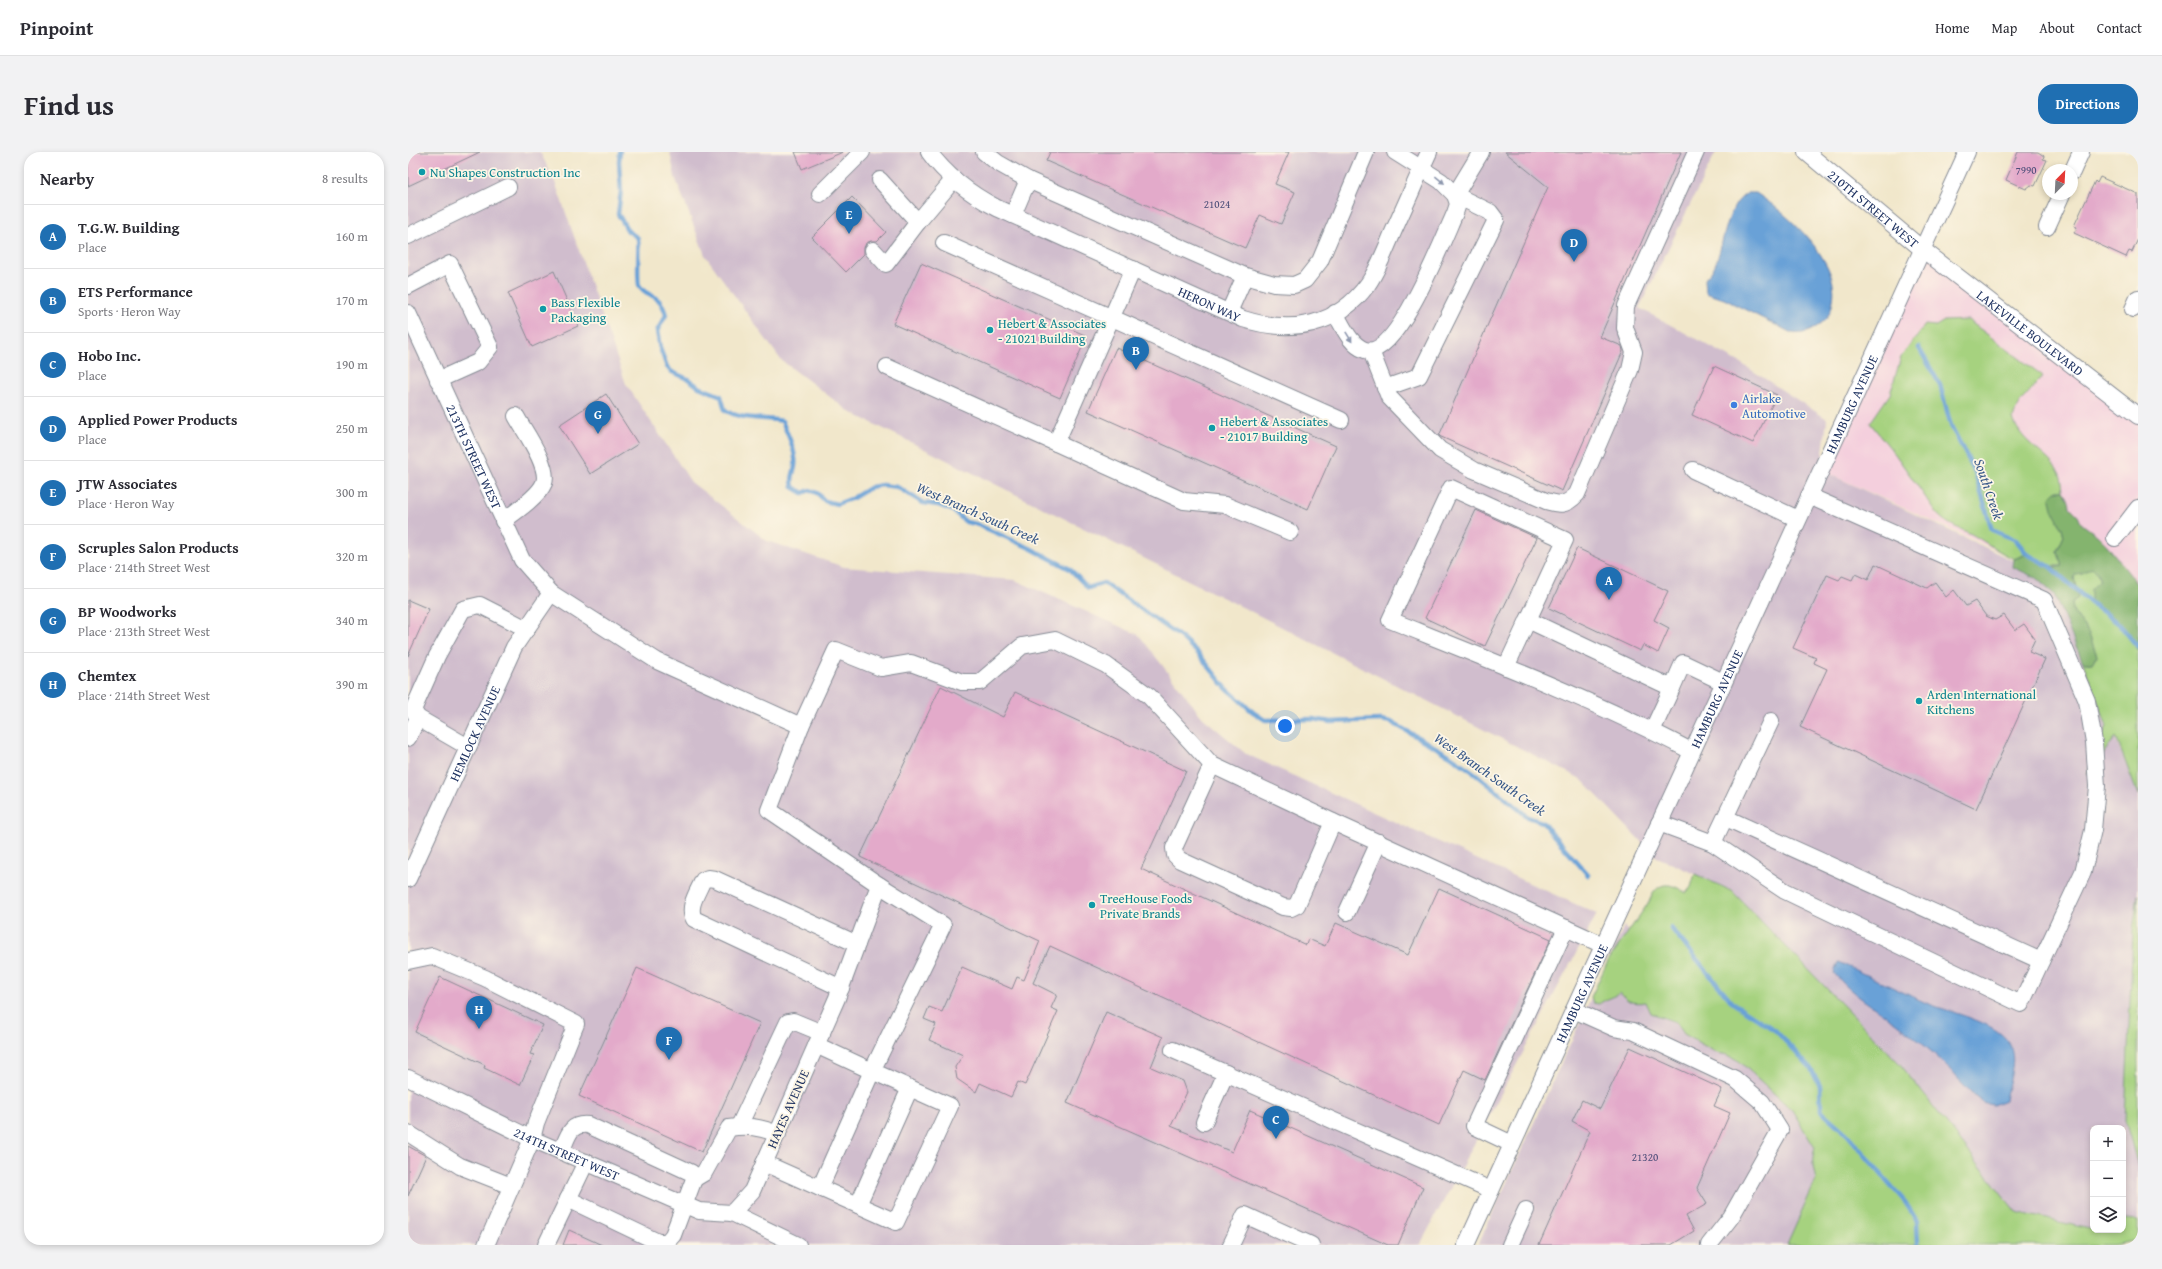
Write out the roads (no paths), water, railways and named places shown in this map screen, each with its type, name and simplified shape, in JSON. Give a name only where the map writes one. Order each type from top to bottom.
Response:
[{"type":"street","points":[[820,194],[862,152]]},
{"type":"street","name":"HERON WAY","points":[[929,152],[954,179],[983,201],[1229,312],[1262,325],[1282,327],[1312,323],[1335,313],[1355,299],[1373,275],[1429,152]]},
{"type":"street","points":[[984,152],[998,163],[1028,180],[1245,276],[1274,284],[1294,285],[1306,280],[1320,261],[1366,152]]},
{"type":"street","points":[[1385,388],[1419,376],[1496,220],[1490,212],[1455,195],[1441,181],[1395,152]]},
{"type":"street","points":[[1335,313],[1354,343],[1365,350],[1371,351],[1379,348],[1396,331],[1409,311],[1455,213],[1458,204],[1455,195],[1480,152]]},
{"type":"street","points":[[1371,351],[1389,397],[1440,450],[1474,470],[1546,501],[1557,504],[1569,502],[1577,494],[1630,370],[1634,352],[1625,328],[1626,306],[1696,152]]},
{"type":"street","name":"210TH STREET WEST","points":[[1806,152],[1922,249]]},
{"type":"street","name":"HAMBURG AVENUE","points":[[1466,1245],[1691,751],[1967,152]]},
{"type":"street","points":[[2076,164],[2081,152]]},
{"type":"street","points":[[873,250],[886,264],[918,222],[954,179]]},
{"type":"street","points":[[880,180],[918,222]]},
{"type":"street","points":[[1013,215],[1028,180]]},
{"type":"street","points":[[408,236],[508,187]]},
{"type":"street","points":[[2047,227],[2059,200]]},
{"type":"street","points":[[944,242],[1341,420]]},
{"type":"street","name":"LAKEVILLE BOULEVARD","points":[[1922,249],[2138,416]]},
{"type":"street","points":[[408,286],[450,264],[490,347],[478,362],[438,380]]},
{"type":"street","points":[[1056,443],[1133,269]]},
{"type":"street","points":[[1229,312],[1245,276]]},
{"type":"street","name":"213TH STREET WEST","points":[[408,313],[522,560],[552,593],[657,661],[801,726]]},
{"type":"street","points":[[887,367],[1184,502],[1225,505],[1290,532]]},
{"type":"street","points":[[503,521],[525,505],[544,483],[544,468],[516,416]]},
{"type":"street","points":[[1693,470],[1798,519]]},
{"type":"street","points":[[1506,667],[1565,540],[1451,488],[1390,620],[1506,667],[1652,731],[1691,751]]},
{"type":"street","points":[[1659,823],[1713,843],[1785,891],[2021,1004],[2083,872],[2093,830],[2097,786],[2094,742],[2087,700],[2044,600],[1809,496]]},
{"type":"street","points":[[2115,538],[2138,508]]},
{"type":"street","name":"HEMLOCK AVENUE","points":[[408,879],[414,850],[468,747],[514,647],[552,593]]},
{"type":"street","points":[[468,747],[418,718],[413,710],[437,656],[463,609],[480,605],[527,629]]},
{"type":"street","points":[[1528,620],[1672,688]]},
{"type":"street","points":[[820,1188],[872,1070],[943,925],[880,885],[769,810],[801,726],[836,650],[881,668],[911,663],[962,682],[980,682],[1022,646],[1055,640],[1106,664],[1149,696],[1212,765],[1333,822],[1603,944]]},
{"type":"street","points":[[1652,731],[1683,664],[1723,682]]},
{"type":"street","points":[[408,738],[418,718]]},
{"type":"street","points":[[1713,843],[1771,721]]},
{"type":"street","points":[[1212,765],[1174,848],[1175,856],[1180,860],[1283,907],[1291,908],[1297,905],[1333,822]]},
{"type":"street","points":[[1726,818],[2041,961]]},
{"type":"street","points":[[1347,912],[1379,842]]},
{"type":"street","points":[[839,993],[694,919],[691,913],[692,906],[703,880],[708,878],[714,879],[857,944]]},
{"type":"street","name":"HAYES AVENUE","points":[[732,1213],[752,1191],[778,1134],[839,993],[880,885]]},
{"type":"street","points":[[1512,1144],[1474,1126],[1566,928]]},
{"type":"street","points":[[408,960],[432,956],[485,978],[576,1024],[536,1123],[532,1139],[486,1245]]},
{"type":"street","points":[[1574,1010],[1614,1028],[1633,1031],[1735,1079],[1762,1102],[1780,1130],[1730,1217],[1709,1245]]},
{"type":"street","points":[[739,1126],[788,1022],[793,1021],[819,1039],[872,1070],[950,1106],[896,1222],[764,1163]]},
{"type":"street","points":[[1173,1050],[1491,1190]]},
{"type":"street","points":[[1204,1122],[1226,1073]]},
{"type":"street","name":"214TH STREET WEST","points":[[408,1078],[532,1139],[699,1211],[732,1213]]},
{"type":"street","points":[[858,1205],[910,1088]]},
{"type":"street","points":[[561,1152],[572,1128],[579,1124],[588,1125],[692,1173],[694,1179],[673,1234],[667,1242],[658,1242],[568,1199]]},
{"type":"street","points":[[694,1179],[704,1173],[729,1128],[739,1126],[762,1128],[778,1134]]},
{"type":"street","points":[[408,1133],[460,1166],[512,1186]]},
{"type":"street","points":[[546,1245],[586,1162]]},
{"type":"street","points":[[1510,1245],[1526,1210]]},
{"type":"street","points":[[732,1213],[798,1245]]},
{"type":"street","points":[[1231,1245],[1245,1215],[1311,1245]]},
{"type":"water","points":[[1748,193],[1756,193],[1768,201],[1795,225],[1820,254],[1828,269],[1833,285],[1833,300],[1831,308],[1825,320],[1810,331],[1792,333],[1724,299],[1706,293],[1705,279],[1717,260],[1726,228],[1734,207],[1740,199]]},
{"type":"water","points":[[1838,962],[1924,1002],[1982,1023],[2003,1035],[2012,1049],[2013,1056],[2012,1071],[2005,1100],[1993,1105],[1980,1100],[1943,1062],[1926,1047],[1848,988],[1834,973]]},
{"type":"waterway","name":"West Branch South Creek","points":[[620,152],[619,162],[621,191],[618,214],[628,231],[638,238],[639,285],[642,290],[657,298],[666,315],[657,331],[660,348],[667,367],[672,372],[688,379],[699,387],[721,396],[725,410],[739,416],[782,421],[795,455],[795,466],[792,476],[793,487],[803,493],[810,490],[817,493],[825,501],[837,504],[853,498],[871,487],[882,485],[897,487],[923,503],[938,505],[953,511],[966,522],[976,524],[1030,548],[1070,569],[1088,588],[1104,583],[1182,638],[1197,652],[1226,688],[1253,712],[1265,720],[1313,719],[1331,722],[1381,720],[1391,722],[1449,755],[1476,774],[1528,817],[1542,822],[1588,875]]},
{"type":"waterway","name":"South Creek","points":[[1919,348],[1940,385],[1951,426],[1975,472],[1992,530],[2016,540],[2027,554],[2049,566],[2091,603],[2119,624],[2138,647]]},
{"type":"waterway","name":"West Branch South Creek","points":[[1671,928],[1733,1003],[1776,1031],[1811,1069],[1820,1086],[1821,1111],[1847,1134],[1905,1202],[1917,1221],[1918,1245]]},
{"type":"place","name":"Nu Shapes Construction Inc","points":[[422,172]]},
{"type":"place","name":"JTW Associates","points":[[849,234]]},
{"type":"place","name":"Applied Power Products","points":[[1574,262]]},
{"type":"place","name":"Bass Flexible Packaging","points":[[543,309]]},
{"type":"place","name":"Hebert & Associates - 21021 Building","points":[[990,330]]},
{"type":"place","name":"ETS Performance","points":[[1136,370]]},
{"type":"place","name":"Airlake Automotive","points":[[1734,405]]},
{"type":"place","name":"Hebert & Associates - 21017 Building","points":[[1212,428]]},
{"type":"place","name":"BP Woodworks","points":[[598,434]]},
{"type":"place","name":"T.G.W. Building","points":[[1609,600]]},
{"type":"place","name":"Arden International Kitchens","points":[[1919,701]]},
{"type":"place","name":"TreeHouse Foods Private Brands","points":[[1092,905]]},
{"type":"place","name":"Chemtex","points":[[479,1029]]},
{"type":"place","name":"Scruples Salon Products","points":[[669,1060]]},
{"type":"place","name":"Hobo Inc.","points":[[1276,1139]]}]
